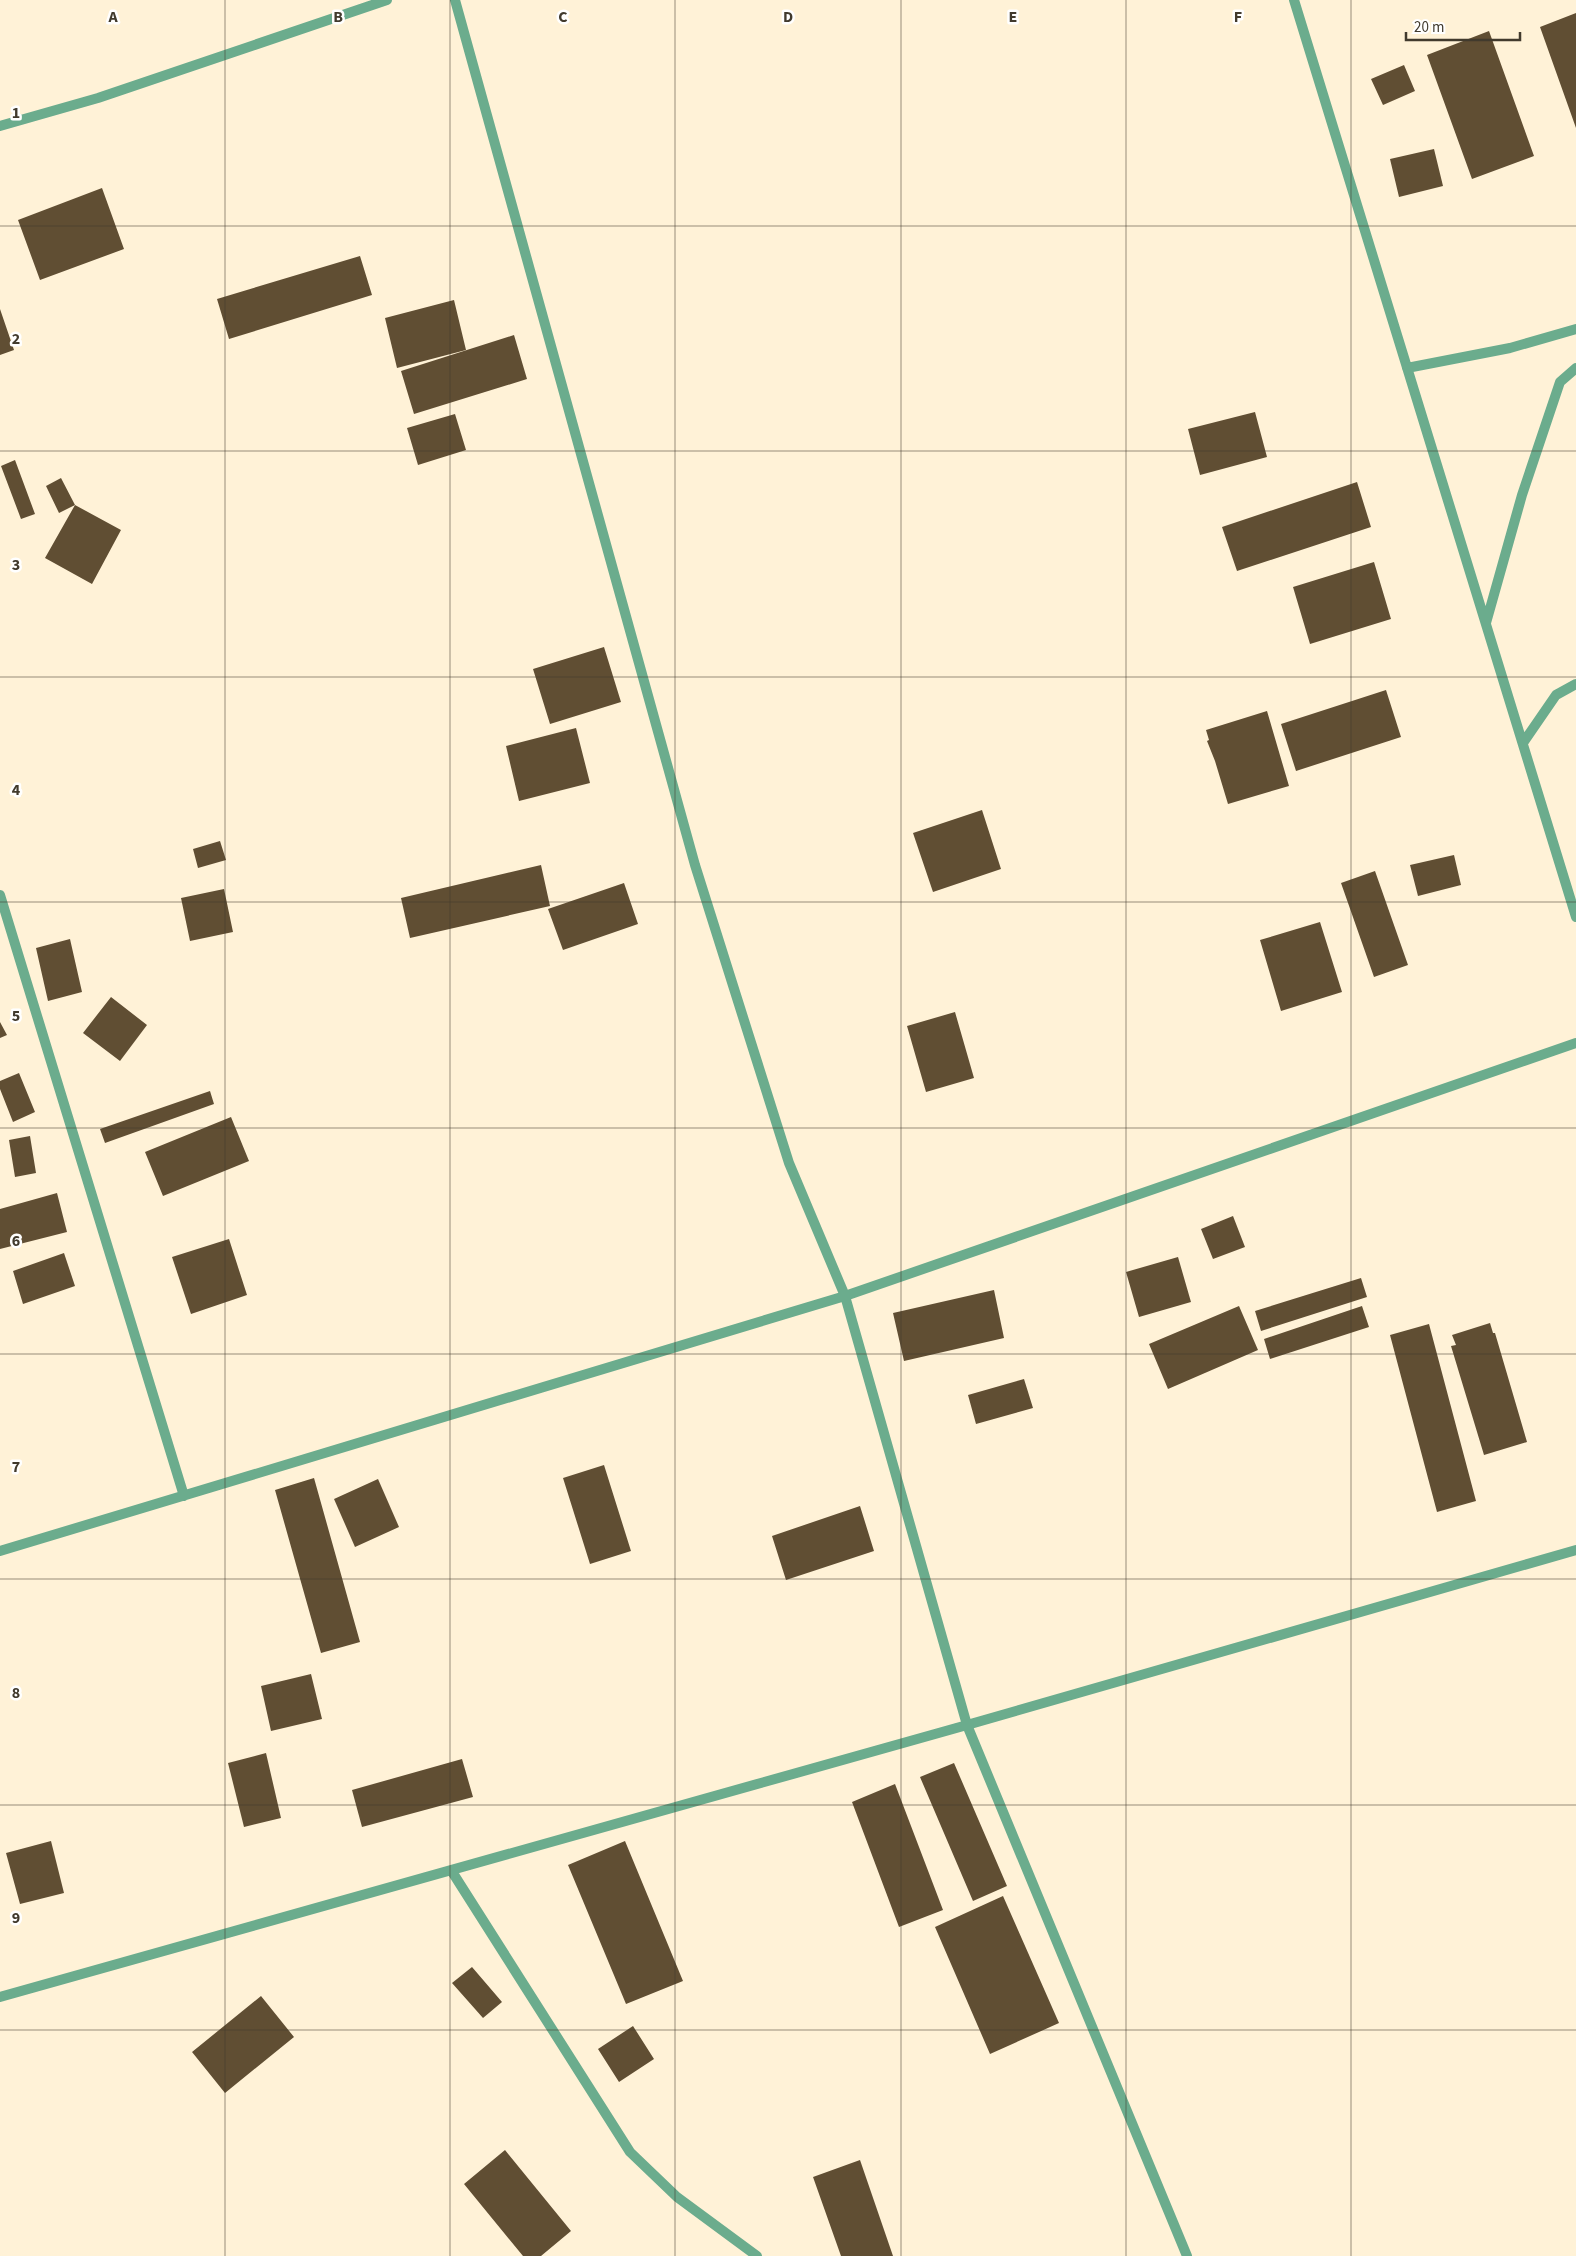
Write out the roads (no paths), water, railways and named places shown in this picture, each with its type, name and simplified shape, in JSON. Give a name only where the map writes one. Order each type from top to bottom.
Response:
[{"type":"street","points":[[0,126],[98,98],[387,0]]},
{"type":"street","points":[[455,0],[695,865],[789,1163],[845,1296],[968,1725],[1187,2256]]},
{"type":"street","points":[[1294,0],[1576,917]]},
{"type":"street","points":[[1407,368],[1510,348],[1576,329]]},
{"type":"street","points":[[1485,624],[1522,495],[1560,382],[1576,368]]},
{"type":"street","points":[[1523,743],[1556,695],[1576,684]]},
{"type":"street","points":[[0,895],[184,1496]]},
{"type":"street","points":[[0,1551],[845,1296],[1576,1043]]},
{"type":"street","points":[[0,1996],[968,1725],[1576,1550]]},
{"type":"street","points":[[451,1870],[630,2152],[676,2198],[756,2256]]}]
